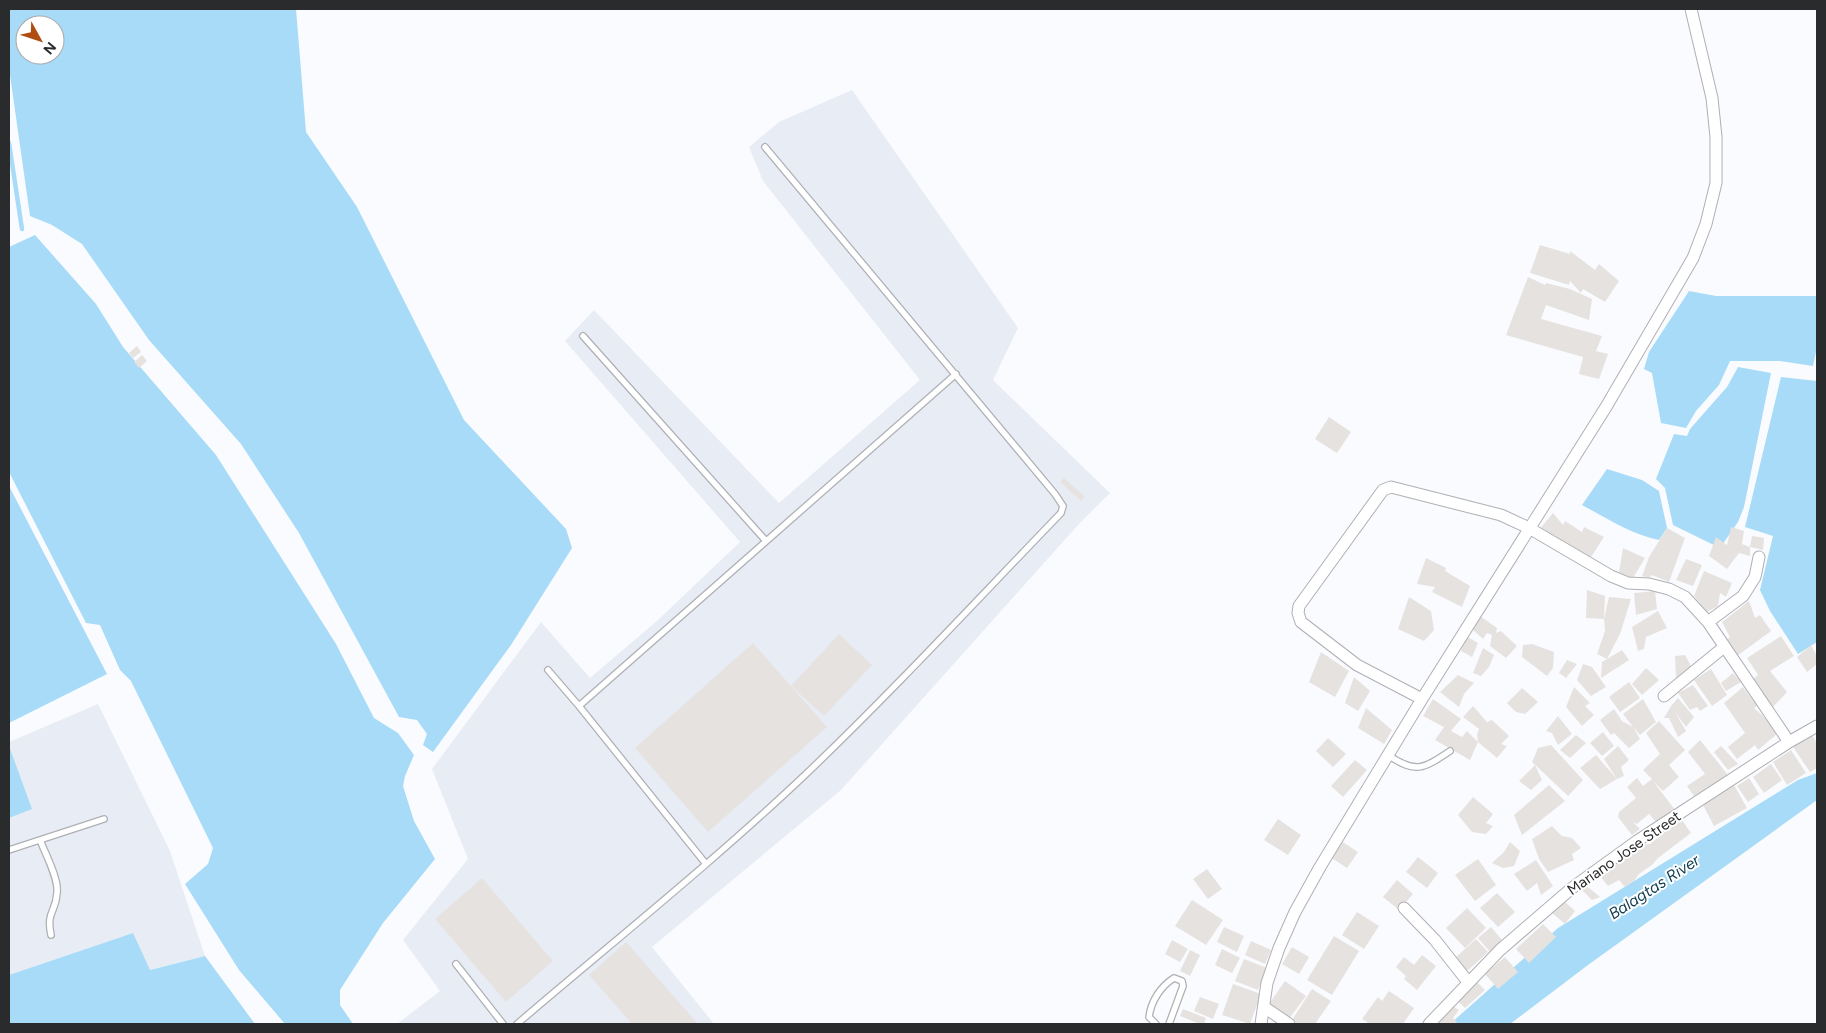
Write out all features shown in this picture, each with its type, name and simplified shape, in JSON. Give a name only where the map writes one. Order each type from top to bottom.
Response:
[{"type":"street","points":[[1260,1024],[1267,984],[1279,948],[1295,912],[1320,867],[1422,699],[1616,390],[1693,258],[1706,224],[1716,183],[1716,137],[1712,98],[1691,9]]},
{"type":"street","points":[[1422,699],[1357,664],[1335,649],[1301,622],[1298,613],[1299,606],[1383,490],[1391,487],[1501,515],[1529,528],[1611,576],[1628,583],[1649,584],[1669,589],[1685,597],[1708,622],[1789,742]]},
{"type":"street","points":[[1708,622],[1743,596],[1755,577],[1759,557]]},
{"type":"street","points":[[1664,696],[1724,647]]},
{"type":"street","name":"Mariano Jose Street","points":[[1429,1024],[1500,950],[1572,888],[1610,859],[1789,742],[1817,726]]},
{"type":"street","points":[[1404,908],[1435,940],[1468,982]]},
{"type":"street","points":[[1264,1007],[1289,1024]]},
{"type":"lane","points":[[517,1024],[706,864],[804,776],[868,713],[1061,513],[1063,506],[956,374],[765,146]]},
{"type":"lane","points":[[583,336],[766,541]]},
{"type":"lane","points":[[579,706],[956,374]]},
{"type":"lane","points":[[548,670],[706,864]]},
{"type":"lane","points":[[1388,755],[1404,766],[1416,768],[1431,763],[1450,751]]},
{"type":"lane","points":[[9,850],[104,819]]},
{"type":"lane","points":[[40,840],[58,891],[56,902],[49,915],[48,923],[51,935]]},
{"type":"lane","points":[[456,964],[503,1024]]},
{"type":"lane","points":[[1156,1024],[1149,1017],[1150,1010],[1161,989],[1174,978],[1182,982],[1183,986],[1168,1024]]},
{"type":"shaded area","points":[[852,90],[1018,328],[993,380],[1110,493],[1078,525],[841,790],[652,947],[714,1024],[397,1024],[440,991],[403,940],[468,859],[432,769],[541,622],[590,678],[658,620],[740,542],[565,341],[594,310],[779,503],[920,380],[763,181],[749,147],[779,122]]},
{"type":"shaded area","points":[[98,704],[170,851],[205,956],[149,970],[133,933],[9,975],[9,742]]},
{"type":"water","points":[[9,9],[296,9],[306,132],[357,207],[464,420],[566,529],[572,548],[511,645],[433,752],[423,745],[427,734],[417,720],[399,717],[299,533],[241,444],[149,340],[82,244],[52,225],[30,216],[9,68]]},
{"type":"water","points":[[35,235],[96,304],[123,347],[216,455],[336,644],[374,718],[398,733],[414,755],[403,786],[414,821],[435,859],[383,923],[340,990],[340,1005],[353,1024],[285,1024],[239,970],[185,884],[208,864],[213,848],[131,681],[120,670],[100,625],[86,623],[9,472],[9,247]]},
{"type":"water","points":[[1689,291],[1716,296],[1817,296],[1817,347],[1813,366],[1780,361],[1730,361],[1719,385],[1696,411],[1686,428],[1661,423],[1652,373],[1644,369],[1649,352]]},
{"type":"water","points":[[1738,367],[1771,373],[1744,507],[1738,522],[1720,548],[1673,525],[1665,488],[1656,479],[1674,434],[1687,436],[1690,429],[1727,387]]},
{"type":"water","points":[[1781,377],[1817,381],[1817,642],[1798,654],[1770,611],[1760,590],[1773,536],[1745,527]]},
{"type":"water","points":[[1607,469],[1642,480],[1659,491],[1667,528],[1659,540],[1630,530],[1582,505]]},
{"type":"water","points":[[9,486],[107,674],[9,723]]},
{"type":"water","points":[[9,746],[32,809],[9,818]]},
{"type":"water","name":"Balagtas River","points":[[1817,773],[1817,800],[1588,965],[1510,1024],[1450,1024],[1558,928],[1798,780]]},
{"type":"water","points":[[133,933],[150,970],[205,956],[255,1024],[9,1024],[9,975]]},
{"type":"building","points":[[1540,245],[1570,254],[1570,251],[1595,270],[1599,264],[1619,281],[1605,302],[1583,289],[1581,293],[1570,281],[1569,285],[1530,273]]},
{"type":"building","points":[[1528,277],[1545,285],[1546,283],[1570,289],[1592,299],[1589,320],[1546,305],[1541,319],[1602,336],[1596,351],[1608,354],[1599,379],[1579,374],[1583,357],[1506,335]]},
{"type":"building","points":[[137,346],[141,352],[133,358],[129,353]]},
{"type":"building","points":[[142,355],[147,361],[139,368],[134,362]]},
{"type":"building","points":[[1329,417],[1351,432],[1337,453],[1315,439]]},
{"type":"building","points":[[1064,478],[1085,497],[1081,501],[1060,482]]},
{"type":"building","points":[[1553,513],[1563,525],[1565,521],[1582,532],[1584,527],[1604,537],[1591,557],[1575,548],[1552,541],[1556,536],[1539,530]]},
{"type":"building","points":[[1731,527],[1744,531],[1742,544],[1750,547],[1750,556],[1739,553],[1727,569],[1709,556],[1716,537],[1727,545]]},
{"type":"building","points":[[1667,528],[1685,538],[1669,582],[1652,575],[1649,578],[1642,576],[1649,557]]},
{"type":"building","points":[[1752,536],[1764,538],[1763,550],[1750,547]]},
{"type":"building","points":[[1623,548],[1645,558],[1633,578],[1619,572]]},
{"type":"building","points":[[1426,558],[1446,568],[1445,571],[1470,586],[1462,607],[1432,592],[1435,587],[1417,584]]},
{"type":"building","points":[[1686,559],[1702,565],[1693,586],[1676,580]]},
{"type":"building","points":[[1704,571],[1732,583],[1726,597],[1720,593],[1718,606],[1707,612],[1694,596]]},
{"type":"building","points":[[1587,590],[1605,596],[1604,619],[1586,618]]},
{"type":"building","points":[[1655,591],[1657,609],[1636,615],[1634,593]]},
{"type":"building","points":[[1409,597],[1431,611],[1434,630],[1424,641],[1398,629]]},
{"type":"building","points":[[1609,597],[1631,599],[1620,634],[1607,659],[1597,654],[1605,631],[1604,619]]},
{"type":"building","points":[[1749,601],[1755,618],[1760,615],[1771,631],[1737,656],[1726,640],[1730,637],[1722,622]]},
{"type":"building","points":[[1658,611],[1667,628],[1646,637],[1644,649],[1638,651],[1632,627]]},
{"type":"building","points":[[1480,616],[1497,628],[1496,633],[1501,631],[1517,646],[1506,658],[1490,646],[1492,635],[1487,633],[1483,639],[1473,630]]},
{"type":"building","points":[[839,634],[872,665],[824,716],[791,686]]},
{"type":"building","points":[[1466,636],[1478,643],[1472,657],[1461,651]]},
{"type":"building","points":[[1781,636],[1794,656],[1770,671],[1787,692],[1773,707],[1752,680],[1758,675],[1747,658]]},
{"type":"building","points":[[753,643],[827,727],[708,832],[635,748]]},
{"type":"building","points":[[1532,644],[1554,652],[1553,668],[1547,676],[1522,657],[1523,645]]},
{"type":"building","points":[[1811,645],[1817,656],[1817,664],[1807,672],[1797,657]]},
{"type":"building","points":[[1483,648],[1494,655],[1489,667],[1481,676],[1473,673]]},
{"type":"building","points":[[1622,650],[1629,660],[1601,678],[1602,662]]},
{"type":"building","points":[[1321,652],[1349,671],[1335,697],[1309,682]]},
{"type":"building","points":[[1685,655],[1691,666],[1676,679],[1675,656]]},
{"type":"building","points":[[1567,660],[1577,664],[1566,678],[1559,673]]},
{"type":"building","points":[[1583,664],[1592,667],[1606,687],[1591,696],[1577,680]]},
{"type":"building","points":[[1646,668],[1659,680],[1642,695],[1632,684]]},
{"type":"building","points":[[1711,669],[1727,695],[1712,706],[1694,680]]},
{"type":"building","points":[[1733,673],[1741,682],[1726,691],[1721,683]]},
{"type":"building","points":[[1458,675],[1474,683],[1464,694],[1459,707],[1440,692]]},
{"type":"building","points":[[1354,677],[1370,691],[1358,711],[1345,703]]},
{"type":"building","points":[[1629,682],[1640,698],[1620,712],[1609,697]]},
{"type":"building","points":[[1693,685],[1708,706],[1700,711],[1697,707],[1690,710],[1678,693]]},
{"type":"building","points":[[1574,687],[1590,703],[1585,706],[1594,715],[1582,726],[1566,707]]},
{"type":"building","points":[[1743,687],[1757,706],[1754,708],[1777,734],[1758,750],[1755,745],[1737,759],[1728,747],[1745,733],[1724,703]]},
{"type":"building","points":[[1522,688],[1538,702],[1525,714],[1516,712],[1507,703]]},
{"type":"building","points":[[1678,698],[1694,717],[1686,727],[1675,712],[1686,731],[1678,737],[1669,718],[1664,718]]},
{"type":"building","points":[[1433,699],[1461,719],[1451,731],[1462,737],[1467,731],[1478,742],[1470,760],[1435,740],[1444,727],[1423,716]]},
{"type":"building","points":[[1643,699],[1656,722],[1640,735],[1623,714]]},
{"type":"building","points":[[1473,706],[1487,722],[1492,720],[1509,736],[1501,744],[1507,746],[1497,758],[1478,742],[1477,735],[1479,729],[1463,717]]},
{"type":"building","points":[[1366,708],[1392,730],[1384,744],[1358,728]]},
{"type":"building","points":[[1614,709],[1622,721],[1633,727],[1640,739],[1629,748],[1614,733],[1611,735],[1600,720]]},
{"type":"building","points":[[1558,716],[1572,734],[1558,745],[1552,733],[1546,731]]},
{"type":"building","points":[[1659,721],[1685,750],[1669,765],[1679,777],[1663,791],[1653,781],[1675,810],[1657,823],[1649,814],[1637,824],[1633,822],[1640,829],[1632,835],[1618,817],[1619,812],[1636,798],[1627,787],[1637,778],[1643,786],[1652,779],[1643,770],[1660,754],[1646,733]]},
{"type":"building","points":[[1603,732],[1614,746],[1602,756],[1590,743]]},
{"type":"building","points":[[1576,735],[1586,743],[1570,758],[1560,750]]},
{"type":"building","points":[[1812,735],[1817,743],[1817,768],[1810,772],[1793,747]]},
{"type":"building","points":[[1328,738],[1346,754],[1333,767],[1316,751]]},
{"type":"building","points":[[1700,740],[1728,775],[1694,796],[1687,786],[1705,774],[1688,752]]},
{"type":"building","points":[[1551,745],[1583,780],[1568,796],[1532,762],[1538,748]]},
{"type":"building","points":[[1618,746],[1629,760],[1621,767],[1624,776],[1617,779],[1604,759]]},
{"type":"building","points":[[1721,746],[1738,764],[1728,770],[1714,752]]},
{"type":"building","points":[[1791,750],[1806,773],[1787,785],[1773,762]]},
{"type":"building","points":[[1596,755],[1617,779],[1600,789],[1580,768]]},
{"type":"building","points":[[1355,760],[1367,770],[1343,797],[1331,786]]},
{"type":"building","points":[[1771,764],[1782,780],[1764,793],[1753,777]]},
{"type":"building","points":[[1535,765],[1542,780],[1531,790],[1519,781]]},
{"type":"building","points":[[1749,778],[1759,794],[1748,802],[1737,786]]},
{"type":"building","points":[[1549,785],[1565,801],[1522,835],[1514,815]]},
{"type":"building","points":[[1734,785],[1747,808],[1714,826],[1702,803]]},
{"type":"building","points":[[1473,797],[1493,814],[1486,823],[1493,826],[1486,834],[1472,832],[1458,815]]},
{"type":"building","points":[[1278,819],[1301,835],[1288,855],[1264,840]]},
{"type":"building","points":[[1682,820],[1691,833],[1658,858],[1625,887],[1619,880],[1608,886],[1599,875],[1639,845],[1650,844]]},
{"type":"building","points":[[1552,826],[1562,836],[1572,838],[1581,848],[1572,854],[1574,860],[1548,872],[1539,859],[1532,839]]},
{"type":"building","points":[[1341,841],[1358,852],[1347,868],[1330,857]]},
{"type":"building","points":[[1510,842],[1520,851],[1514,866],[1503,868],[1492,863],[1504,852]]},
{"type":"building","points":[[1418,857],[1438,873],[1427,888],[1406,872]]},
{"type":"building","points":[[1478,859],[1496,885],[1475,901],[1455,875]]},
{"type":"building","points":[[1536,860],[1553,886],[1541,895],[1537,883],[1527,891],[1514,874]]},
{"type":"building","points":[[1207,869],[1222,889],[1208,899],[1193,879]]},
{"type":"building","points":[[482,878],[553,961],[506,1002],[435,919]]},
{"type":"building","points":[[1397,880],[1413,894],[1399,910],[1383,897]]},
{"type":"building","points":[[1588,887],[1600,897],[1592,900],[1580,888]]},
{"type":"building","points":[[1497,893],[1515,912],[1498,927],[1480,908]]},
{"type":"building","points":[[1192,900],[1223,920],[1206,945],[1175,926]]},
{"type":"building","points":[[1564,901],[1575,911],[1565,924],[1551,912]]},
{"type":"building","points":[[1467,908],[1486,928],[1465,948],[1446,928]]},
{"type":"building","points":[[1357,912],[1379,926],[1364,949],[1342,935]]},
{"type":"building","points":[[1543,924],[1556,937],[1529,963],[1516,949]]},
{"type":"building","points":[[1224,927],[1244,936],[1237,952],[1217,942]]},
{"type":"building","points":[[1491,927],[1502,940],[1490,952],[1478,938]]},
{"type":"building","points":[[1334,936],[1359,951],[1332,995],[1307,980]]},
{"type":"building","points":[[1476,939],[1488,952],[1466,972],[1454,959]]},
{"type":"building","points":[[1172,940],[1188,949],[1180,962],[1165,954]]},
{"type":"building","points":[[1251,941],[1271,950],[1265,964],[1245,955]]},
{"type":"building","points":[[626,942],[698,1024],[632,1024],[589,975]]},
{"type":"building","points":[[1292,947],[1309,957],[1299,974],[1282,964]]},
{"type":"building","points":[[1222,949],[1240,958],[1232,973],[1215,965]]},
{"type":"building","points":[[1190,950],[1200,955],[1190,976],[1180,971]]},
{"type":"building","points":[[1422,955],[1436,966],[1417,990],[1404,979],[1406,976],[1396,967],[1404,957],[1414,965]]},
{"type":"building","points":[[1505,957],[1518,972],[1498,989],[1485,974]]},
{"type":"building","points":[[1244,959],[1267,968],[1258,990],[1235,981]]},
{"type":"building","points":[[1285,981],[1306,996],[1289,1019],[1269,1004]]},
{"type":"building","points":[[1476,981],[1485,990],[1465,1008],[1456,999]]},
{"type":"building","points":[[1233,984],[1261,994],[1250,1024],[1222,1015]]},
{"type":"building","points":[[1312,989],[1331,1001],[1315,1024],[1298,1024],[1292,1020]]},
{"type":"building","points":[[1389,991],[1414,1008],[1403,1024],[1370,1024],[1362,1019],[1378,997],[1382,1001]]},
{"type":"building","points":[[1200,997],[1219,1004],[1213,1019],[1194,1011]]},
{"type":"building","points":[[1451,1005],[1459,1010],[1453,1018],[1457,1022],[1455,1024],[1437,1024]]},
{"type":"building","points":[[1183,1009],[1206,1018],[1204,1024],[1180,1016]]},
{"type":"waterway","points":[[9,143],[22,229]]}]
